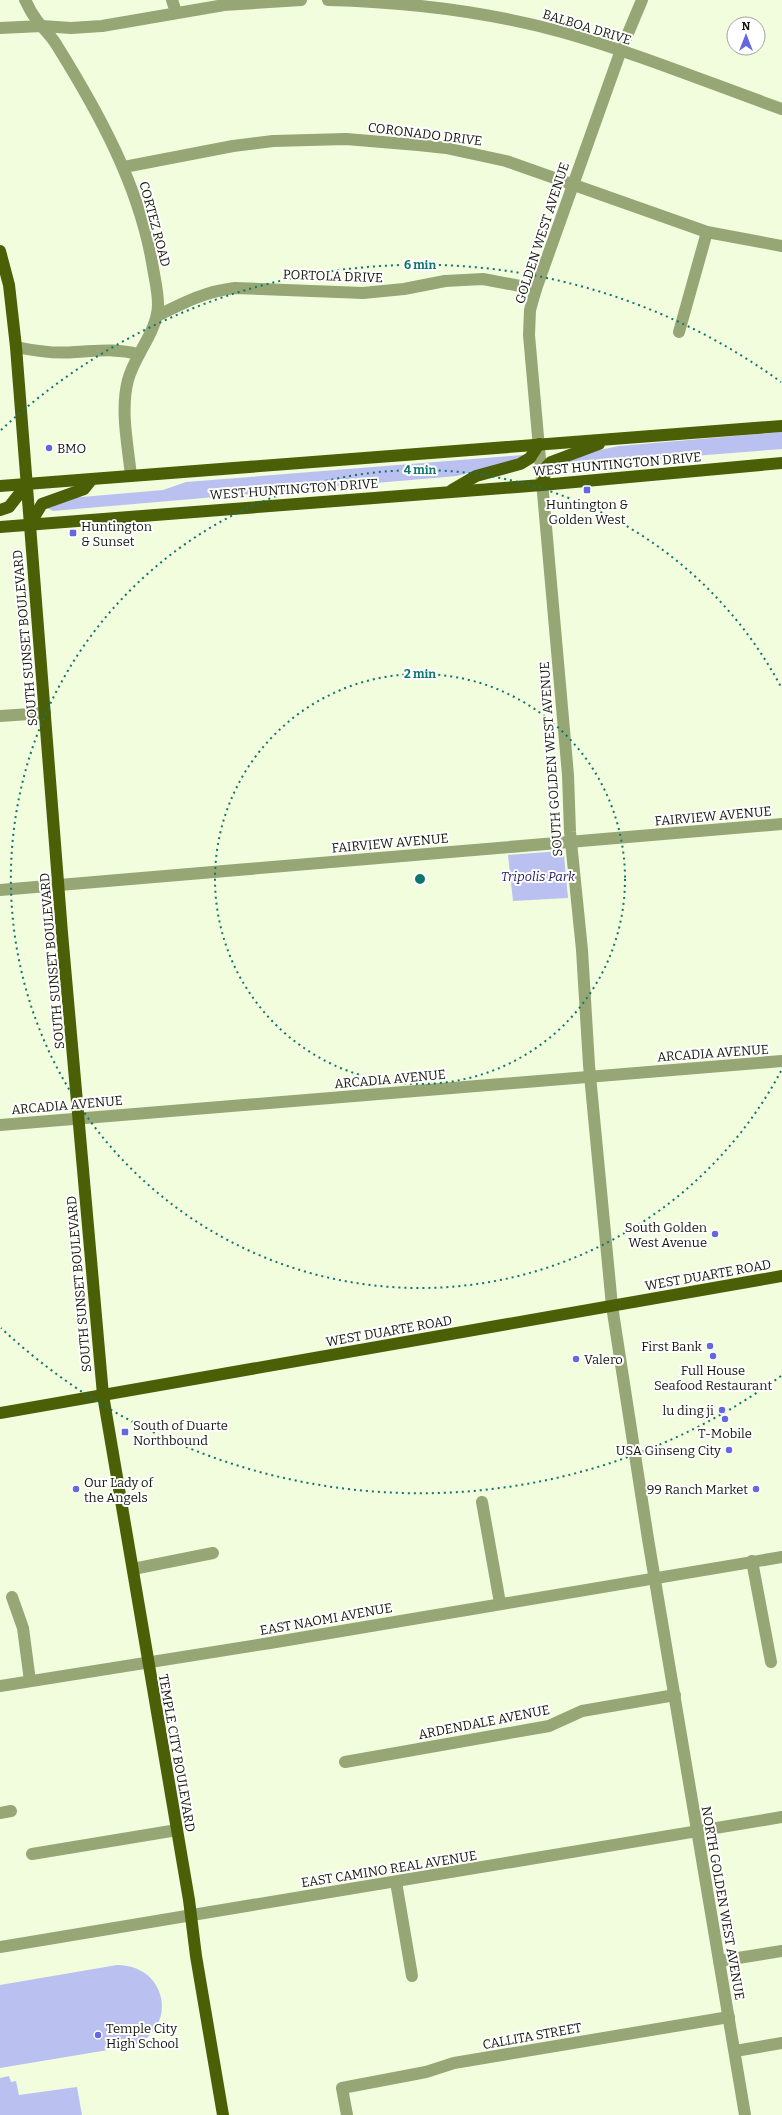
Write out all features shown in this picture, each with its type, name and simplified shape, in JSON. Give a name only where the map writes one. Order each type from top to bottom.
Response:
[{"type":"main road","name":"SOUTH SUNSET BOULEVARD","points":[[0,252],[9,285],[16,347],[58,885],[80,1118],[103,1395]]},
{"type":"main road","name":"WEST HUNTINGTON DRIVE","points":[[0,486],[782,426]]},
{"type":"main road","points":[[542,485],[547,466],[551,462],[609,440]]},
{"type":"main road","points":[[450,492],[476,476],[520,464],[530,458],[539,444]]},
{"type":"main road","name":"WEST HUNTINGTON DRIVE","points":[[0,527],[542,485],[782,463]]},
{"type":"main road","points":[[30,524],[42,504],[84,489],[92,479]]},
{"type":"main road","points":[[0,510],[9,507],[27,484]]},
{"type":"main road","name":"WEST DUARTE ROAD","points":[[0,1413],[782,1276]]},
{"type":"main road","name":"TEMPLE CITY BOULEVARD","points":[[103,1395],[133,1569],[147,1661],[177,1830],[223,2115]]},
{"type":"street","name":"CORTEZ ROAD","points":[[25,0],[33,16],[55,43],[76,77],[124,167],[146,234],[152,259],[158,303],[157,316],[138,354],[128,379],[125,398],[131,476]]},
{"type":"street","points":[[172,0],[176,12]]},
{"type":"street","points":[[0,28],[42,26],[71,28],[102,26],[132,22],[176,12],[224,5],[301,0]]},
{"type":"street","name":"BALBOA DRIVE","points":[[328,0],[374,1],[470,12],[562,32],[621,50],[782,109]]},
{"type":"street","name":"GOLDEN WEST AVENUE","points":[[542,485],[529,335],[530,310],[572,183],[621,50],[642,0]]},
{"type":"street","name":"CORONADO DRIVE","points":[[124,167],[233,146],[273,141],[346,139],[418,145],[480,155],[506,161],[572,183],[707,232],[782,246]]},
{"type":"street","points":[[679,332],[707,232]]},
{"type":"street","name":"PORTOLA DRIVE","points":[[157,316],[195,297],[216,290],[235,288],[363,293],[404,289],[445,281],[483,279],[536,289]]},
{"type":"street","points":[[16,347],[30,350],[74,352],[113,349],[138,354]]},
{"type":"street","name":"SOUTH GOLDEN WEST AVENUE","points":[[542,485],[568,775],[571,843],[582,950],[591,1076],[612,1306],[674,1695]]},
{"type":"street","points":[[0,716],[45,713]]},
{"type":"street","name":"FAIRVIEW AVENUE","points":[[0,890],[782,824]]},
{"type":"street","name":"ARCADIA AVENUE","points":[[0,1125],[782,1061]]},
{"type":"street","points":[[482,1502],[500,1604]]},
{"type":"street","points":[[133,1569],[213,1553]]},
{"type":"street","name":"EAST NAOMI AVENUE","points":[[0,1686],[147,1661],[285,1641],[782,1557]]},
{"type":"street","points":[[752,1561],[771,1662]]},
{"type":"street","points":[[12,1597],[23,1628],[30,1681]]},
{"type":"street","name":"ARDENDALE AVENUE","points":[[345,1762],[549,1726],[582,1711],[674,1695]]},
{"type":"street","name":"NORTH GOLDEN WEST AVENUE","points":[[674,1695],[745,2115]]},
{"type":"street","name":"EAST CAMINO REAL AVENUE","points":[[0,1947],[782,1817]]},
{"type":"street","points":[[32,1854],[177,1830]]},
{"type":"street","points":[[396,1882],[412,1976]]},
{"type":"street","points":[[719,1962],[782,1951]]},
{"type":"street","name":"CALLITA STREET","points":[[347,2115],[342,2088],[426,2072],[454,2063],[729,2017]]},
{"type":"street","points":[[735,2051],[782,2043]]},
{"type":"green space","points":[[782,432],[782,449],[554,467],[554,465],[585,453],[619,446]]},
{"type":"green space","points":[[522,455],[522,459],[457,476],[53,511],[47,508],[70,498],[163,490],[186,482]]},
{"type":"green space","name":"Tripolis Park","points":[[560,851],[564,855],[568,898],[513,901],[508,855]]},
{"type":"green space","points":[[117,1965],[134,1968],[147,1975],[157,1986],[161,1999],[161,2013],[157,2026],[147,2038],[132,2046],[0,2068],[0,1985]]},
{"type":"green space","points":[[9,2076],[11,2082],[16,2081],[19,2095],[77,2087],[82,2115],[0,2115],[0,2078]]},
{"type":"place","name":"BMO","points":[[49,448]]},
{"type":"place","name":"Huntington & Golden West","points":[[587,490]]},
{"type":"place","name":"Huntington & Sunset","points":[[73,533]]},
{"type":"place","name":"South Golden West Avenue","points":[[715,1234]]},
{"type":"place","name":"First Bank","points":[[710,1346]]},
{"type":"place","name":"Full House Seafood Restaurant","points":[[713,1356]]},
{"type":"place","name":"Valero","points":[[576,1359]]},
{"type":"place","name":"lu ding ji","points":[[722,1410]]},
{"type":"place","name":"T-Mobile","points":[[725,1419]]},
{"type":"place","name":"South of Duarte Northbound","points":[[125,1432]]},
{"type":"place","name":"USA Ginseng City","points":[[729,1450]]},
{"type":"place","name":"Our Lady of the Angels","points":[[76,1489]]},
{"type":"place","name":"99 Ranch Market","points":[[756,1489]]},
{"type":"place","name":"Temple City High School","points":[[98,2035]]}]
